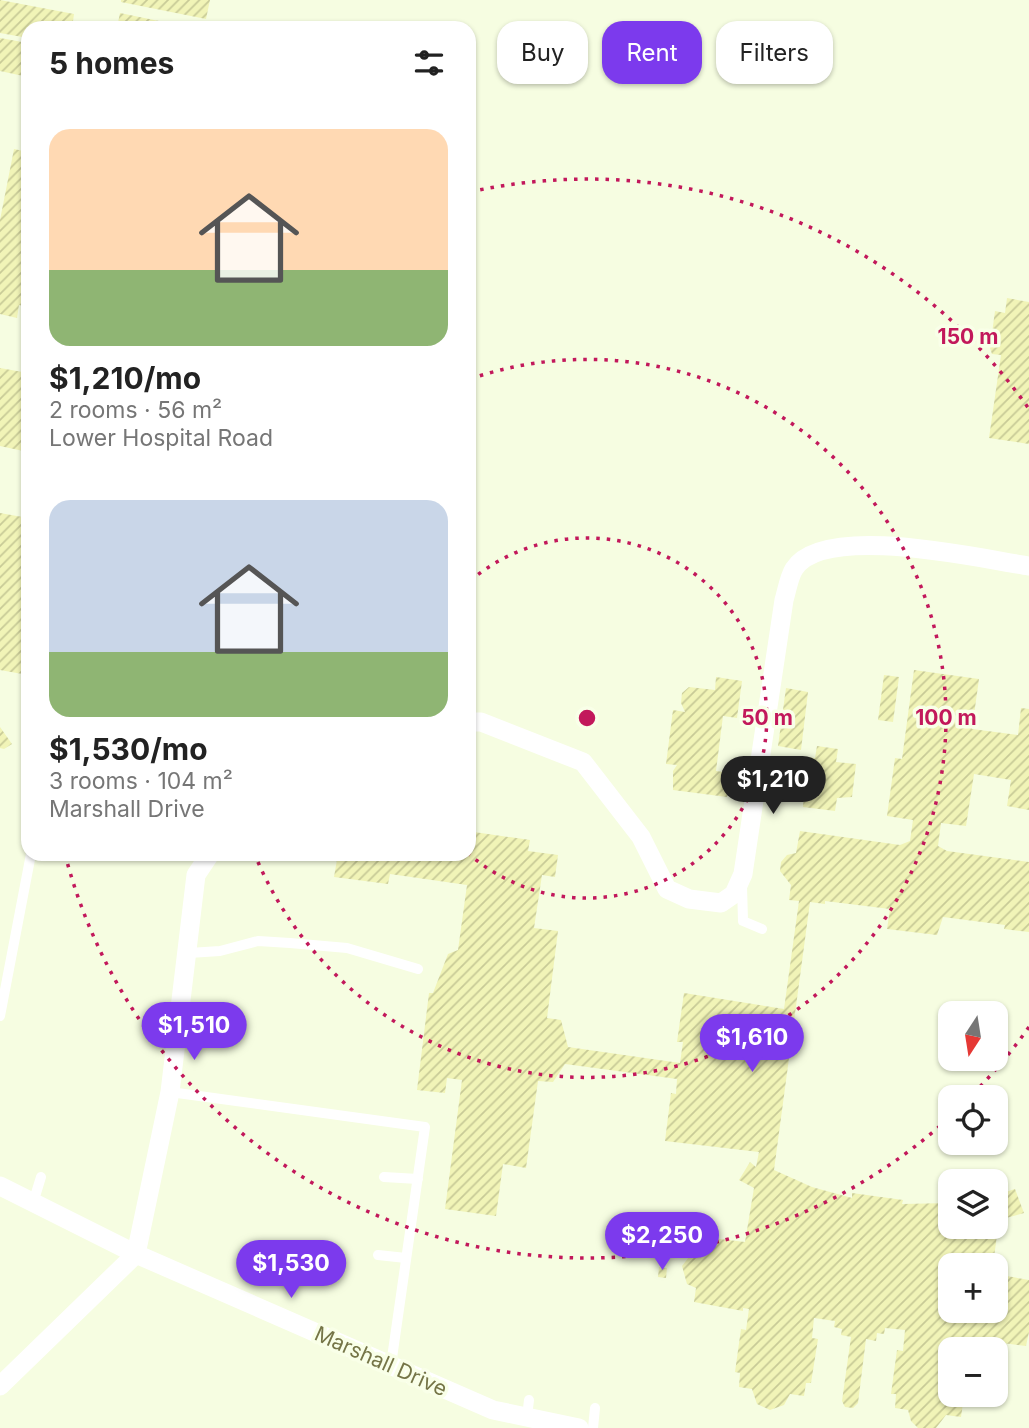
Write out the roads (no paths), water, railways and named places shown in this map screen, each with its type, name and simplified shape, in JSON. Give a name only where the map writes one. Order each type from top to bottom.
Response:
[{"type":"street","points":[[476,722],[583,762],[641,837],[667,889],[679,898],[721,903],[734,894],[741,878],[784,600],[794,568],[823,548],[893,544],[1029,566]]},
{"type":"street","points":[[0,1387],[135,1254],[170,1092],[189,953],[196,875],[205,861]]},
{"type":"street","name":"Marshall Drive","points":[[0,1186],[135,1254],[493,1410],[528,1408],[578,1428]]},
{"type":"lane","points":[[0,1016],[30,861]]},
{"type":"lane","points":[[741,878],[744,921],[762,929]]},
{"type":"lane","points":[[189,953],[220,951],[258,941],[290,943],[347,948],[418,969]]},
{"type":"lane","points":[[170,1092],[425,1127],[391,1364]]},
{"type":"lane","points":[[33,1203],[41,1177]]},
{"type":"lane","points":[[384,1177],[418,1179]]},
{"type":"lane","points":[[378,1255],[406,1258]]},
{"type":"lane","points":[[593,1428],[595,1408]]}]
